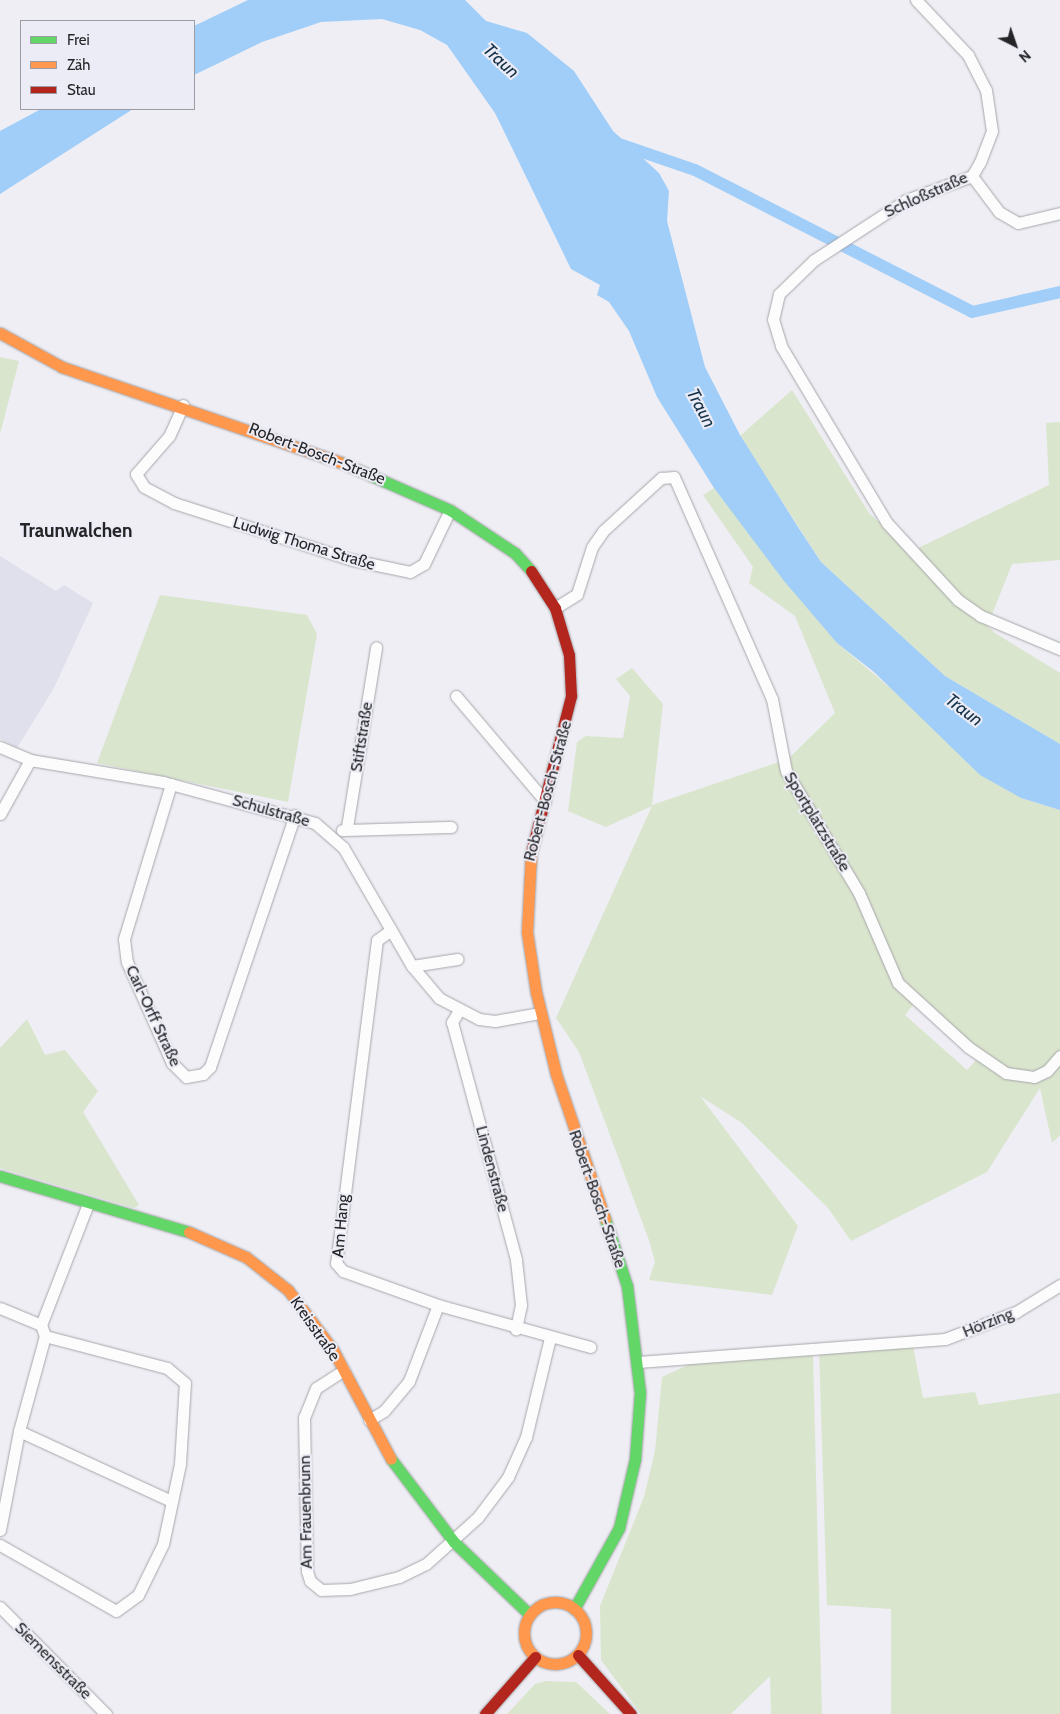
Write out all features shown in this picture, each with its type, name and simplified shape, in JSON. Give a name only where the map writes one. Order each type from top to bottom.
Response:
[{"type":"main road","name":"Robert-Bosch-Straße","points":[[0,333],[62,367],[183,405],[311,450],[450,510],[515,553],[539,580],[554,608],[570,655],[571,696],[545,801],[532,844],[525,899],[540,1013],[569,1117],[616,1247],[638,1362],[639,1427],[627,1496],[607,1555],[574,1609]]},
{"type":"main road","name":"Kreisstraße","points":[[0,1176],[88,1204],[184,1228],[246,1257],[304,1308],[344,1370],[400,1475],[454,1542],[530,1615]]},
{"type":"main road","points":[[546,1604],[574,1609],[586,1631],[578,1655],[561,1664],[534,1657],[524,1632],[530,1615],[546,1604]]},
{"type":"main road","points":[[578,1655],[631,1714]]},
{"type":"main road","points":[[485,1714],[534,1657]]},
{"type":"street","name":"Schloßstraße","points":[[916,0],[968,54],[986,90],[992,131],[972,176],[906,200],[830,248],[779,294],[773,320],[793,365],[887,523],[936,577],[981,616],[1060,649]]},
{"type":"street","points":[[972,176],[999,212],[1018,223],[1060,213]]},
{"type":"street","name":"Ludwig Thoma Straße","points":[[183,405],[169,436],[136,474],[144,487],[195,511],[402,572],[424,564],[450,510]]},
{"type":"street","name":"Sportplatzstraße","points":[[554,608],[577,594],[592,547],[609,526],[661,478],[674,477],[772,699],[786,771],[859,893],[898,982],[968,1047],[1006,1072],[1034,1078],[1047,1071],[1060,1056]]},
{"type":"street","name":"Stiftstraße","points":[[347,827],[376,647]]},
{"type":"street","points":[[456,696],[545,801]]},
{"type":"street","name":"Schulstraße","points":[[0,747],[30,760],[171,784],[296,815],[334,836],[412,966],[439,998],[458,1012],[495,1021],[540,1013]]},
{"type":"street","points":[[0,814],[30,760]]},
{"type":"street","name":"Carl-Orff Straße","points":[[171,784],[124,939],[127,962],[168,1054],[186,1077],[204,1074],[210,1066],[296,815]]},
{"type":"street","points":[[334,836],[347,827],[381,832],[451,827]]},
{"type":"street","name":"Am Hang","points":[[391,930],[377,940],[336,1263],[343,1271],[438,1305],[516,1329],[590,1347]]},
{"type":"street","points":[[412,966],[457,959]]},
{"type":"street","name":"Lindenstraße","points":[[458,1012],[452,1022],[516,1260],[521,1305],[516,1329]]},
{"type":"street","points":[[0,1530],[4,1492],[43,1331],[88,1204]]},
{"type":"street","name":"Hörzing","points":[[638,1362],[910,1344],[967,1333],[1016,1312],[1060,1285]]},
{"type":"street","points":[[369,1420],[384,1411],[409,1381],[438,1305]]},
{"type":"street","points":[[0,1308],[43,1331],[167,1368],[185,1383],[180,1464],[172,1501],[154,1569],[138,1595],[116,1610],[0,1545]]},
{"type":"street","name":"Am Frauenbrunn","points":[[344,1370],[316,1388],[304,1417],[310,1581],[321,1590],[378,1584],[426,1564],[454,1542],[497,1494],[518,1457],[534,1414],[550,1338]]},
{"type":"street","points":[[19,1431],[172,1501]]},
{"type":"street","name":"Siemensstraße","points":[[0,1607],[106,1714]]},
{"type":"shaded area","points":[[0,556],[56,591],[64,585],[93,603],[54,688],[17,748],[0,739]]},
{"type":"green space","points":[[0,357],[19,361],[0,434]]},
{"type":"green space","points":[[792,390],[869,513],[995,633],[1060,673],[1060,744],[945,676],[821,562],[740,436]]},
{"type":"green space","points":[[1060,422],[1060,560],[1012,564],[991,617],[955,593],[916,549],[1049,485],[1046,423]]},
{"type":"green space","points":[[714,488],[837,643],[1021,798],[1060,810],[1060,1135],[1052,1143],[1040,1088],[987,1172],[851,1241],[828,1208],[742,1123],[700,1096],[798,1226],[772,1295],[649,1280],[655,1262],[650,1243],[579,1052],[556,1018],[652,806],[606,827],[568,811],[577,742],[586,736],[623,738],[630,696],[616,679],[632,668],[663,704],[652,805],[788,759],[835,713],[795,616],[749,583],[753,567],[703,495]],"holes":[[[913,1005],[976,1060],[967,1070],[905,1015]]]},
{"type":"green space","points":[[160,595],[307,615],[317,634],[288,802],[97,763]]},
{"type":"green space","points":[[27,1019],[45,1055],[65,1050],[98,1091],[83,1112],[139,1205],[134,1208],[0,1168],[0,1048]]},
{"type":"green space","points":[[913,1346],[923,1398],[975,1392],[979,1405],[1060,1393],[1060,1714],[891,1714],[891,1609],[827,1605],[819,1349]]},
{"type":"green space","points":[[813,1354],[822,1714],[771,1714],[770,1676],[731,1714],[641,1714],[601,1660],[600,1606],[644,1497],[655,1451],[662,1377],[688,1365],[691,1358]]},
{"type":"green space","points":[[546,1681],[576,1682],[610,1714],[507,1714],[535,1684]]},
{"type":"water","name":"Traun","points":[[248,0],[465,0],[486,21],[527,33],[574,71],[613,131],[659,173],[669,191],[667,221],[705,367],[740,435],[821,562],[945,676],[1060,744],[1060,810],[1021,798],[980,775],[874,672],[837,643],[784,581],[714,488],[657,397],[629,331],[609,302],[597,295],[600,285],[571,269],[495,113],[447,45],[420,30],[382,19],[321,22],[262,42],[195,75],[195,26]]},
{"type":"water","points":[[39,110],[131,110],[0,194],[0,131]]},
{"type":"waterway","points":[[616,143],[695,170],[972,312],[1060,292]]},
{"type":"traffic: fast","points":[[340,462],[450,510],[515,553],[531,571]]},
{"type":"traffic: fast","points":[[0,1176],[189,1232]]},
{"type":"traffic: fast","points":[[574,1609],[619,1528],[635,1459],[640,1393],[627,1286],[605,1219]]},
{"type":"traffic: fast","points":[[391,1459],[454,1542],[530,1615]]},
{"type":"traffic: slow","points":[[0,333],[62,367],[340,462]]},
{"type":"traffic: slow","points":[[531,853],[527,932],[536,992],[556,1074],[605,1219]]},
{"type":"traffic: slow","points":[[189,1232],[246,1257],[288,1290],[333,1350],[391,1459]]},
{"type":"traffic: slow","points":[[555,1602],[567,1604],[577,1611],[584,1621],[586,1633],[584,1645],[577,1655],[567,1662],[555,1664],[543,1662],[533,1655],[526,1645],[524,1633],[526,1621],[533,1611],[543,1604],[555,1602]]},
{"type":"traffic: jam","points":[[531,571],[555,608],[569,655],[571,696],[531,853]]},
{"type":"traffic: jam","points":[[578,1655],[631,1714]]},
{"type":"traffic: jam","points":[[485,1714],[535,1657]]},
{"type":"district","name":"Traunwalchen","points":[[76,531]]}]
